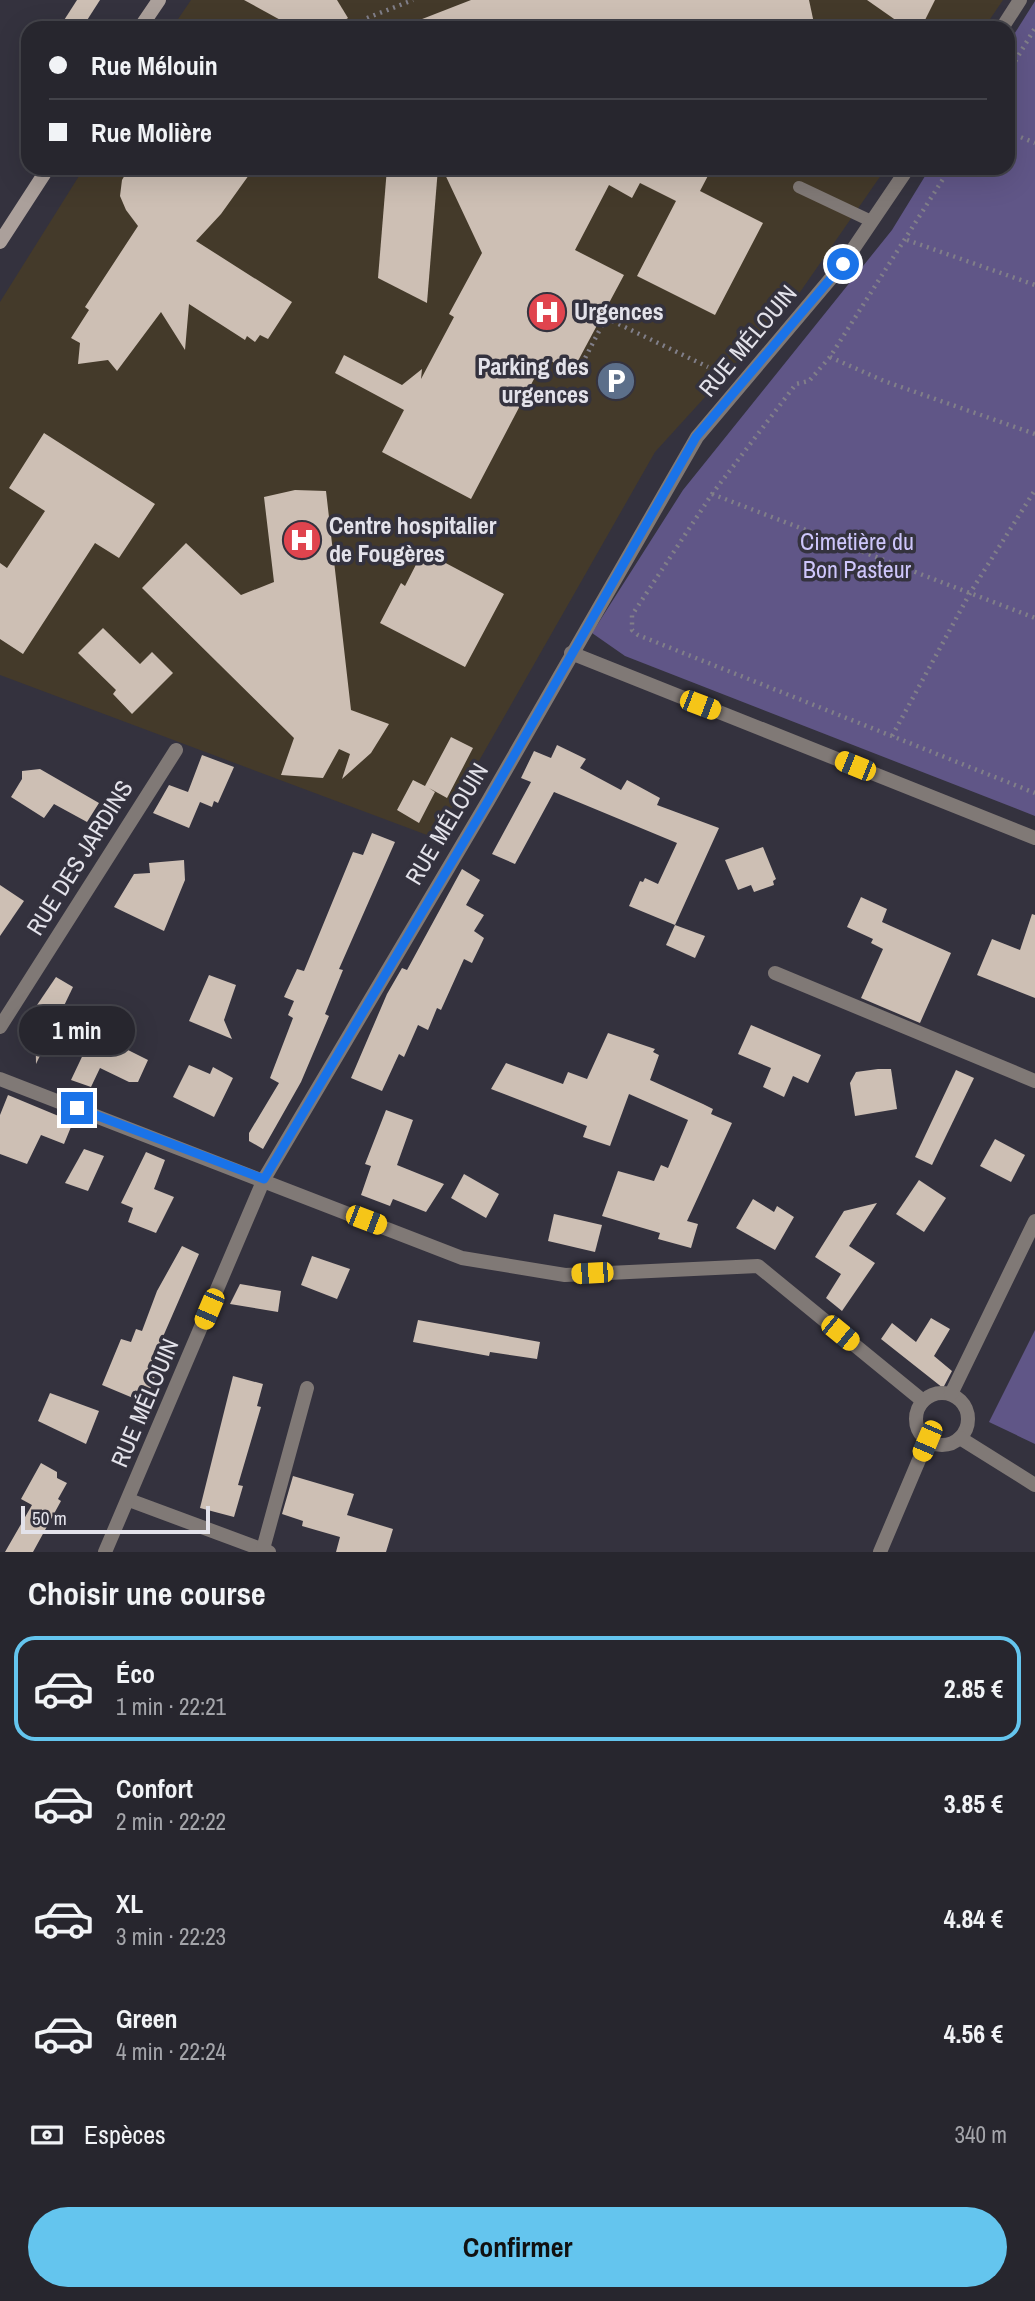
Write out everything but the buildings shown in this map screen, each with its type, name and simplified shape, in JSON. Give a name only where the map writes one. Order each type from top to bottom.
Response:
[{"type":"main road","points":[[145,21],[159,0]]},
{"type":"main road","points":[[0,242],[43,175]]},
{"type":"street","points":[[1006,21],[1020,0]]},
{"type":"street","name":"RUE MÉLOUIN","points":[[105,1552],[264,1179],[488,801],[696,437],[843,264],[903,175]]},
{"type":"street","points":[[571,653],[1035,838]]},
{"type":"street","name":"RUE DES JARDINS","points":[[0,1027],[176,750]]},
{"type":"street","points":[[775,973],[1035,1081]]},
{"type":"street","points":[[0,1079],[264,1179],[462,1258],[565,1275],[758,1266],[923,1401]]},
{"type":"street","points":[[951,1394],[1035,1221]]},
{"type":"street","points":[[129,1500],[266,1550],[307,1388]]},
{"type":"street","points":[[936,1393],[951,1394],[958,1398],[967,1413],[968,1422],[960,1438],[944,1445],[927,1441],[915,1422],[915,1414],[923,1401],[936,1393]]},
{"type":"street","points":[[960,1438],[1035,1485]]},
{"type":"street","points":[[880,1552],[927,1441]]},
{"type":"lane","points":[[799,187],[871,221]]},
{"type":"path","points":[[367,18],[413,0]]},
{"type":"path","points":[[1015,61],[1035,28]]},
{"type":"path","points":[[1015,135],[1035,143]]},
{"type":"path","points":[[946,175],[907,240],[830,357],[809,381],[796,384],[712,494],[632,615],[632,630],[638,635],[1035,793]]},
{"type":"path","points":[[907,240],[1035,285]]},
{"type":"path","points":[[582,364],[612,306]]},
{"type":"path","points":[[606,318],[708,367]]},
{"type":"path","points":[[830,357],[884,381],[1035,434]]},
{"type":"path","points":[[892,736],[970,593],[1035,490]]},
{"type":"path","points":[[712,494],[1035,618]]},
{"type":"shaded area","points":[[191,0],[1003,0],[989,21],[177,21]]},
{"type":"shaded area","name":"Centre hospitalier de Fougères","points":[[80,175],[881,175],[798,295],[655,452],[435,838],[0,675],[0,302]]},
{"type":"green space","name":"Cimetière du Bon Pasteur","points":[[1035,1],[1035,816],[625,656],[592,633],[683,490],[892,230],[926,175],[1015,175],[1015,33]]},
{"type":"green space","points":[[1035,1330],[1035,1444],[989,1422]]},
{"type":"place","name":"Urgences","points":[[547,312]]},
{"type":"place","name":"Parking des urgences","points":[[616,381]]},
{"type":"place","name":"Centre hospitalier de Fougères","points":[[302,540]]},
{"type":"route","points":[[77,1108],[264,1179],[488,801],[696,437],[843,264]]}]
